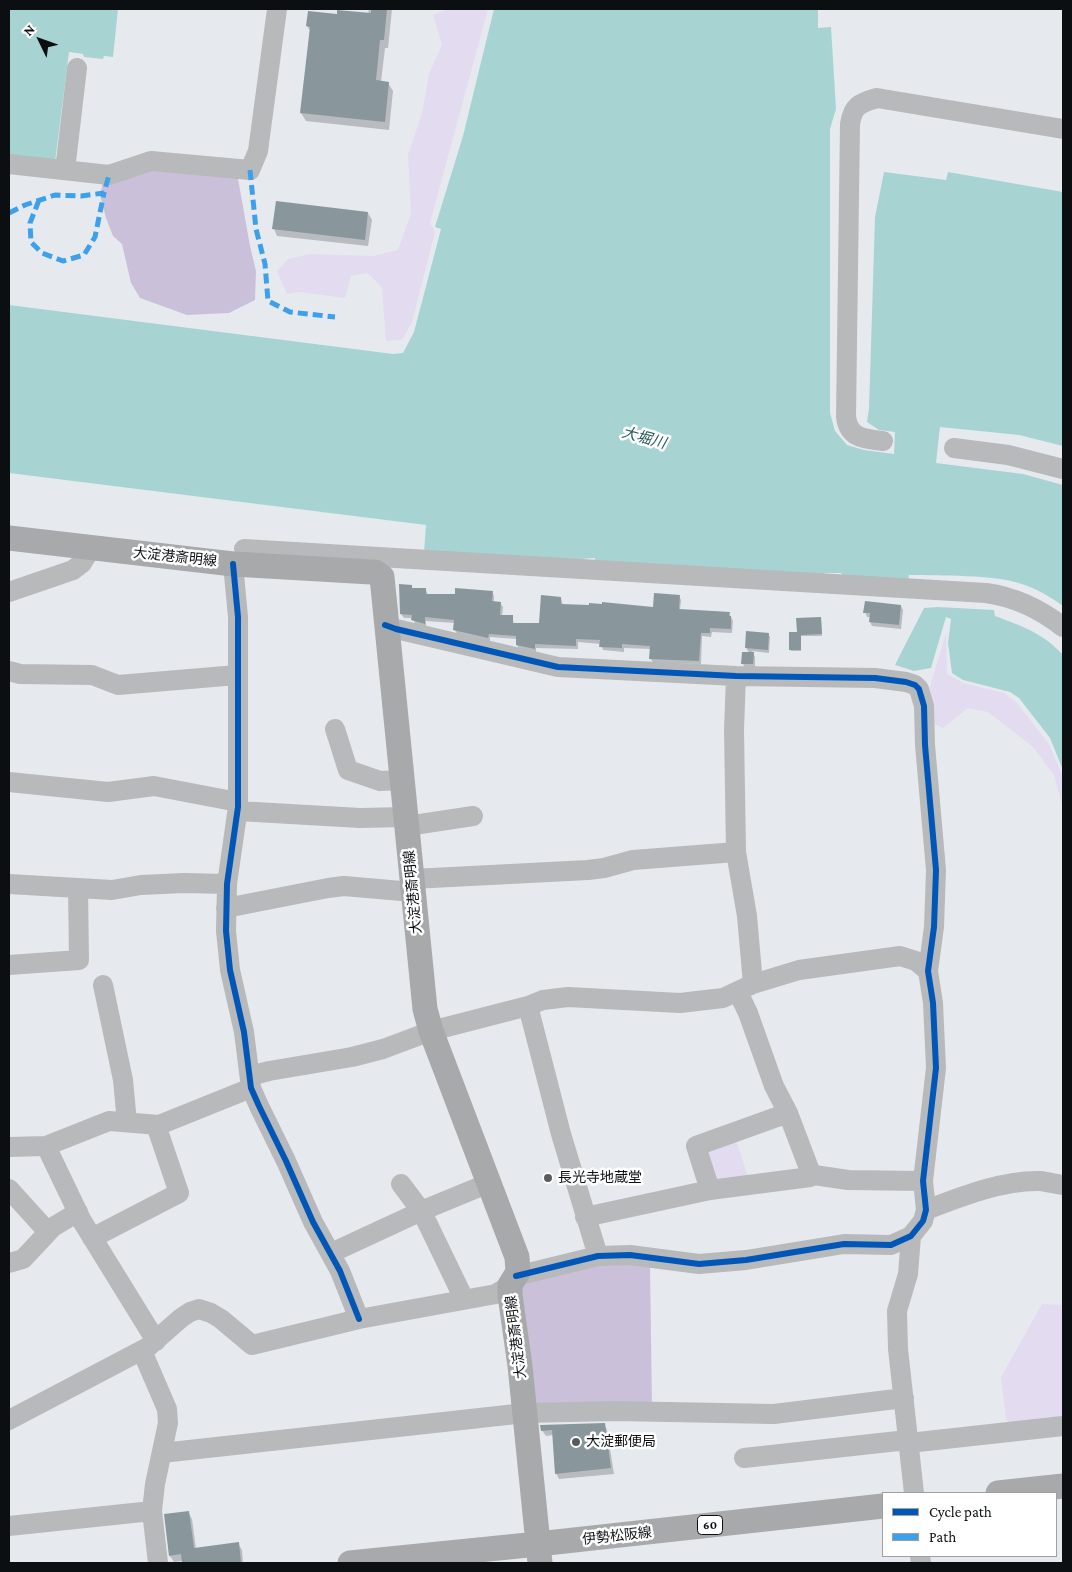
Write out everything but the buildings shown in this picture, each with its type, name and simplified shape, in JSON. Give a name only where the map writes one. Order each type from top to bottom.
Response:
[{"type":"main road","name":"大淀港斎明線","points":[[9,538],[91,548],[239,556],[375,572],[383,580],[385,625],[425,1009],[431,1031],[517,1257],[518,1268],[510,1295],[516,1330],[539,1554]]},
{"type":"main road","points":[[1007,1492],[1063,1486]]},
{"type":"main road","name":"伊勢松阪線","points":[[350,1563],[539,1554],[882,1506]]},
{"type":"street","points":[[9,164],[108,175],[150,162],[250,170],[258,151],[277,9]]},
{"type":"street","points":[[65,170],[78,68]]},
{"type":"street","points":[[883,442],[864,439],[857,435],[850,430],[846,416],[850,124],[852,113],[861,102],[876,98],[1063,129]]},
{"type":"street","points":[[954,448],[1008,455],[1063,469]]},
{"type":"street","points":[[9,592],[73,570],[82,563],[91,548]]},
{"type":"street","points":[[359,1319],[340,1271],[313,1222],[251,1082],[244,1032],[230,970],[226,908],[227,884],[238,807],[237,675],[239,556],[986,593],[1023,602],[1063,627]]},
{"type":"street","points":[[9,1420],[149,1346],[181,1318],[199,1309],[221,1319],[252,1345],[359,1319],[496,1294],[513,1281],[598,1256],[630,1255],[699,1264],[746,1260],[844,1244],[892,1245],[911,1236],[923,1221],[926,1210],[923,1181],[936,1068],[933,1003],[928,971],[934,927],[936,870],[925,745],[924,706],[919,689],[915,685],[906,682],[874,678],[736,676],[558,667],[385,625]]},
{"type":"street","points":[[9,671],[20,674],[92,675],[118,685],[237,675]]},
{"type":"street","points":[[736,676],[734,730],[736,852],[747,916],[746,988],[748,1014],[774,1086],[788,1113],[810,1171],[814,1175]]},
{"type":"street","points":[[335,729],[348,770],[380,781],[402,780]]},
{"type":"street","points":[[9,782],[108,792],[154,786],[238,807],[407,822],[473,816]]},
{"type":"street","points":[[226,908],[336,887],[412,885],[588,870],[634,860],[736,852]]},
{"type":"street","points":[[9,884],[112,890],[141,885],[227,884]]},
{"type":"street","points":[[9,965],[79,960],[78,888]]},
{"type":"street","points":[[9,1147],[46,1146],[109,1121],[159,1125],[196,1112],[251,1082],[384,1049],[431,1031],[528,1006],[543,1000],[568,998],[680,1003],[723,998],[799,970],[900,956],[916,961],[928,971]]},
{"type":"street","points":[[103,986],[123,1080],[127,1122]]},
{"type":"street","points":[[528,1006],[561,1134],[598,1256]]},
{"type":"street","points":[[710,1190],[696,1146],[788,1113]]},
{"type":"street","points":[[92,1238],[179,1194],[156,1125]]},
{"type":"street","points":[[46,1146],[78,1212],[149,1346],[167,1409],[168,1423],[155,1484],[152,1511],[158,1563]]},
{"type":"street","points":[[585,1217],[710,1190],[814,1175],[856,1181],[923,1181]]},
{"type":"street","points":[[926,1210],[962,1196],[1016,1183],[1040,1182],[1063,1185]]},
{"type":"street","points":[[330,1253],[489,1183]]},
{"type":"street","points":[[401,1184],[422,1212],[464,1299]]},
{"type":"street","points":[[9,1189],[48,1232]]},
{"type":"street","points":[[9,1263],[23,1259],[53,1227],[78,1212]]},
{"type":"street","points":[[911,1236],[908,1274],[897,1311],[898,1349],[914,1492]]},
{"type":"street","points":[[163,1450],[171,1452],[524,1413],[615,1411],[774,1414],[904,1398]]},
{"type":"street","points":[[744,1458],[898,1440],[909,1443],[1063,1426]]},
{"type":"street","points":[[9,1526],[152,1511]]},
{"type":"shaded area","points":[[448,9],[488,9],[430,223],[435,232],[412,322],[402,340],[386,341],[382,288],[368,273],[351,276],[345,298],[299,292],[287,294],[277,271],[288,259],[310,254],[373,256],[398,250],[411,213],[408,155],[422,113],[429,74],[442,45],[433,15]]},
{"type":"shaded area","points":[[147,164],[237,173],[256,271],[255,300],[229,313],[187,315],[140,298],[131,283],[122,244],[113,236],[100,195],[104,178]]},
{"type":"shaded area","points":[[946,633],[947,674],[964,683],[1004,693],[1017,703],[1049,744],[1063,777],[1063,808],[1054,775],[1033,747],[988,712],[968,708],[943,728],[933,723],[930,687]]},
{"type":"shaded area","points":[[734,1135],[750,1182],[716,1186],[700,1148]]},
{"type":"shaded area","points":[[597,1261],[650,1265],[652,1405],[531,1408],[517,1290],[525,1279]]},
{"type":"shaded area","points":[[1042,1304],[1063,1305],[1063,1420],[1012,1426],[1006,1419],[1001,1377]]},
{"type":"water","points":[[9,9],[118,9],[113,57],[104,56],[103,59],[84,57],[83,54],[69,52],[55,162],[9,156]]},
{"type":"water","name":"大堀川","points":[[494,9],[818,9],[818,28],[831,27],[836,109],[830,129],[830,413],[835,431],[847,445],[864,450],[894,454],[895,432],[879,430],[867,422],[875,217],[884,172],[946,180],[948,172],[1063,192],[1063,446],[1019,435],[940,427],[936,463],[1023,474],[1063,485],[1063,606],[1054,599],[1022,584],[982,577],[909,575],[908,580],[843,576],[841,573],[824,573],[824,575],[595,562],[595,558],[579,559],[578,561],[424,553],[426,525],[9,473],[9,305],[393,354],[403,353],[414,332],[441,229],[435,227],[463,136]]},
{"type":"water","points":[[924,608],[994,610],[995,616],[1040,636],[1063,655],[1063,770],[1050,738],[1019,698],[1010,692],[963,680],[952,673],[948,643],[951,619],[946,617],[931,668],[914,671],[895,665]]},
{"type":"marked path","points":[[250,170],[256,229],[265,264],[268,301],[290,312],[335,317]]},
{"type":"marked path","points":[[9,213],[25,205],[55,195],[81,196],[104,193],[109,175]]},
{"type":"marked path","points":[[39,200],[30,223],[31,242],[42,253],[63,261],[84,255],[95,237],[104,193]]},
{"type":"cycle path","points":[[233,564],[238,617],[238,807],[227,884],[226,931],[230,970],[244,1032],[251,1088],[313,1222],[340,1271],[359,1319]]},
{"type":"cycle path","points":[[385,625],[558,667],[736,676],[875,678],[906,682],[915,685],[919,689],[924,706],[925,745],[936,870],[934,927],[928,971],[933,1003],[936,1068],[923,1181],[926,1210],[923,1221],[911,1236],[891,1245],[844,1244],[746,1260],[699,1264],[630,1255],[598,1256],[516,1276]]},
{"type":"place","name":"長光寺地蔵堂","points":[[548,1178]]},
{"type":"place","name":"大淀郵便局","points":[[576,1442]]}]
